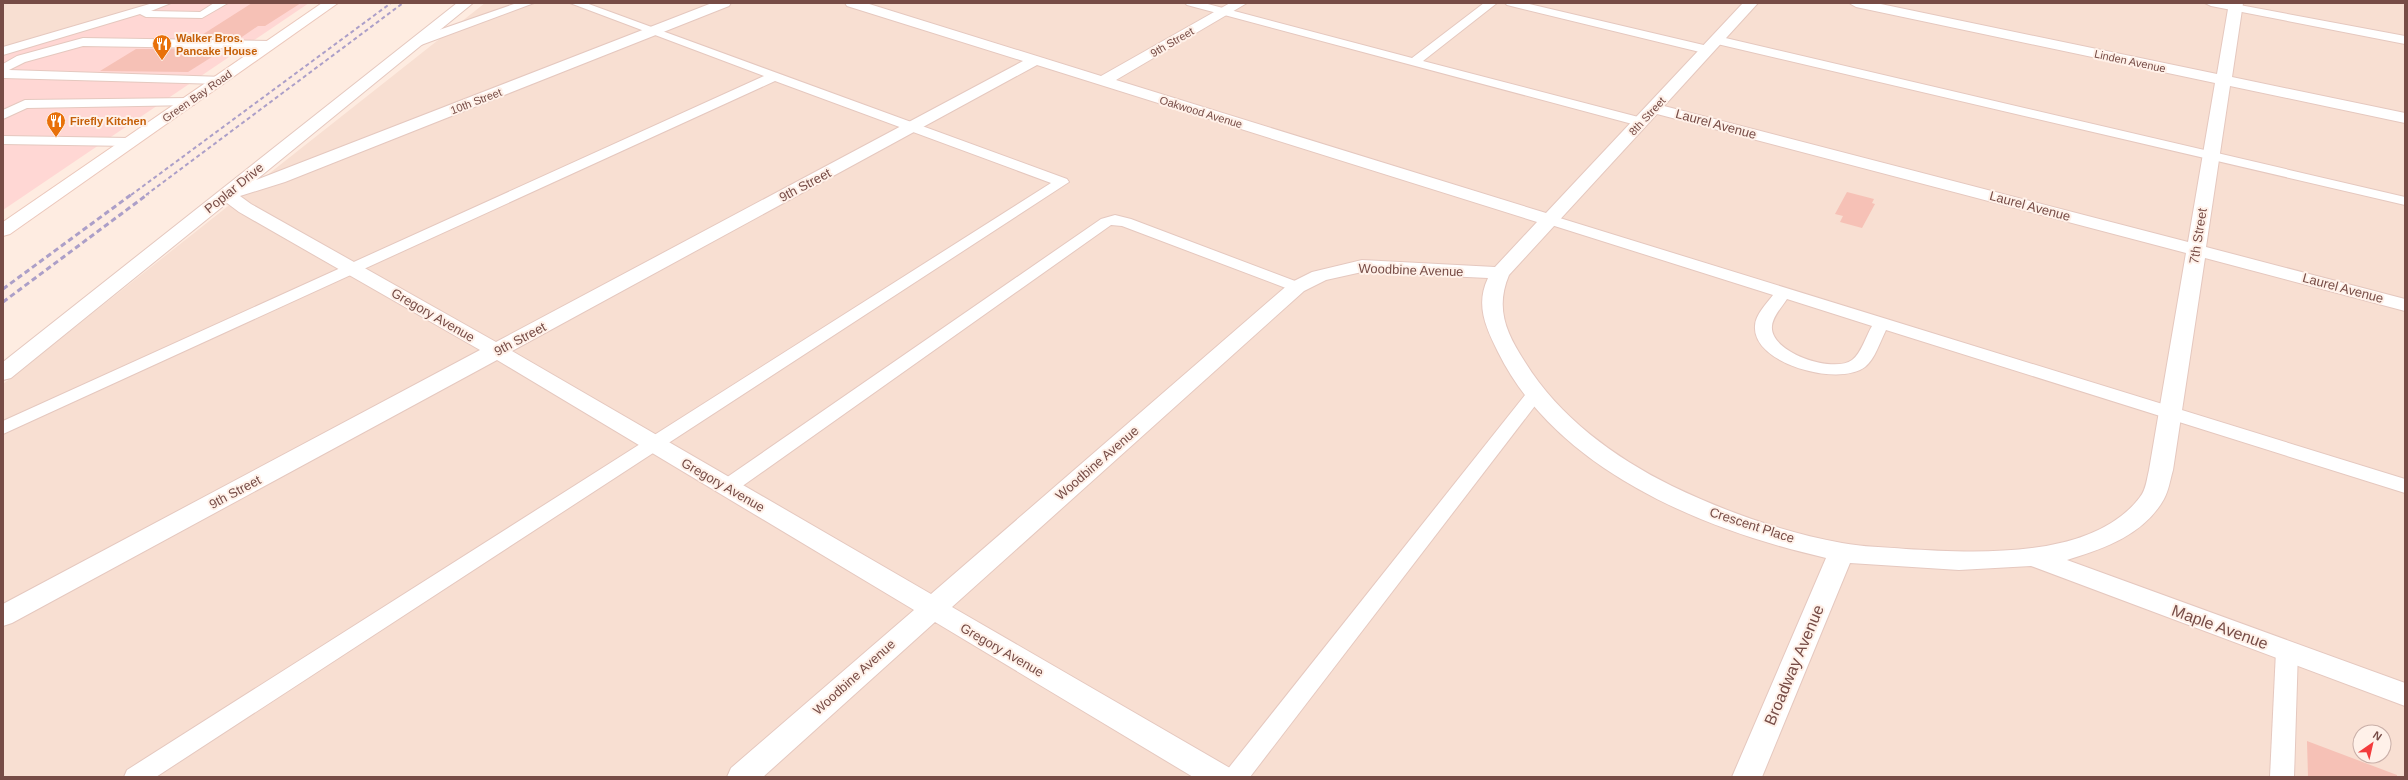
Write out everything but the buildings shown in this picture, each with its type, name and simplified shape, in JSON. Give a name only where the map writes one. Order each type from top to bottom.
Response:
[{"type":"street","name":"Green Bay Road","points":[[3,230],[331,3]]},
{"type":"street","name":"Poplar Drive","points":[[3,373],[466,3]]},
{"type":"street","name":"10th Street","points":[[227,194],[279,178],[724,3]]},
{"type":"street","name":"Oakwood Avenue","points":[[852,3],[1103,81],[1546,224]]},
{"type":"street","name":"9th Street","points":[[1103,81],[1240,3]]},
{"type":"street","name":"8th Street","points":[[1546,224],[1751,3]]},
{"type":"street","name":"Linden Avenue","points":[[1856,3],[2405,118]]},
{"type":"street","name":"7th Street","points":[[2161,470],[2236,5]]},
{"type":"street","name":"9th Street","points":[[3,616],[1036,60]]},
{"type":"street","name":"Laurel Avenue","points":[[1654,108],[2405,305]]},
{"type":"street","name":"Gregory Avenue","points":[[227,194],[245,208],[497,351],[652,445],[727,487],[1219,777]]},
{"type":"street","name":"Crescent Place","points":[[1546,224],[1500,273],[1491,293],[1493,316],[1502,340],[1515,364],[1535,394],[1578,436],[1623,469],[1687,503],[1757,529],[1841,553],[1949,562],[2036,558],[2090,543],[2129,524],[2151,500],[2161,470]]},
{"type":"street","name":"Woodbine Avenue","points":[[742,777],[931,608],[1297,287],[1319,276],[1362,266],[1500,273]]},
{"type":"street","name":"Broadway Avenue","points":[[1747,777],[1841,553]]},
{"type":"street","name":"Maple Avenue","points":[[2036,558],[2405,695]]},
{"type":"lane","points":[[3,51],[164,3]]},
{"type":"lane","points":[[139,10],[146,14],[202,15],[222,3]]},
{"type":"lane","points":[[417,42],[528,3]]},
{"type":"lane","points":[[136,777],[1062,182],[576,3]]},
{"type":"lane","points":[[1191,3],[1641,122]]},
{"type":"lane","points":[[1414,62],[1491,3]]},
{"type":"lane","points":[[1511,3],[1712,45],[2211,156],[2405,201]]},
{"type":"lane","points":[[2211,3],[2236,5],[2405,40]]},
{"type":"lane","points":[[40,40],[270,45]]},
{"type":"lane","points":[[3,69],[20,59],[83,42]]},
{"type":"lane","points":[[3,74],[220,80]]},
{"type":"lane","points":[[3,428],[775,76]]},
{"type":"lane","points":[[3,115],[24,104],[189,102]]},
{"type":"lane","points":[[3,140],[130,142]]},
{"type":"lane","points":[[727,487],[1106,222],[1115,220],[1126,222],[1297,287]]},
{"type":"lane","points":[[1546,224],[1783,293],[2405,486]]},
{"type":"lane","points":[[1783,293],[1763,326],[1763,336],[1769,346],[1784,356],[1803,363],[1822,368],[1850,368],[1859,363],[1881,324]]},
{"type":"lane","points":[[1236,777],[1535,394]]},
{"type":"lane","points":[[2282,777],[2287,652]]},
{"type":"shaded area","points":[[3,3],[175,3],[3,54]]},
{"type":"shaded area","points":[[175,3],[309,3],[3,210],[3,54]]},
{"type":"shaded area","points":[[485,3],[2405,3],[2405,777],[3,777],[3,384]]},
{"type":"railway","points":[[131,195],[391,3]]},
{"type":"railway","points":[[146,195],[403,3]]},
{"type":"railway","points":[[3,289],[132,194]]},
{"type":"railway","points":[[3,302],[148,194]]},
{"type":"place","name":"Walker Bros. Pancake House","points":[[162,61]]},
{"type":"place","name":"Firefly Kitchen","points":[[56,138]]}]
